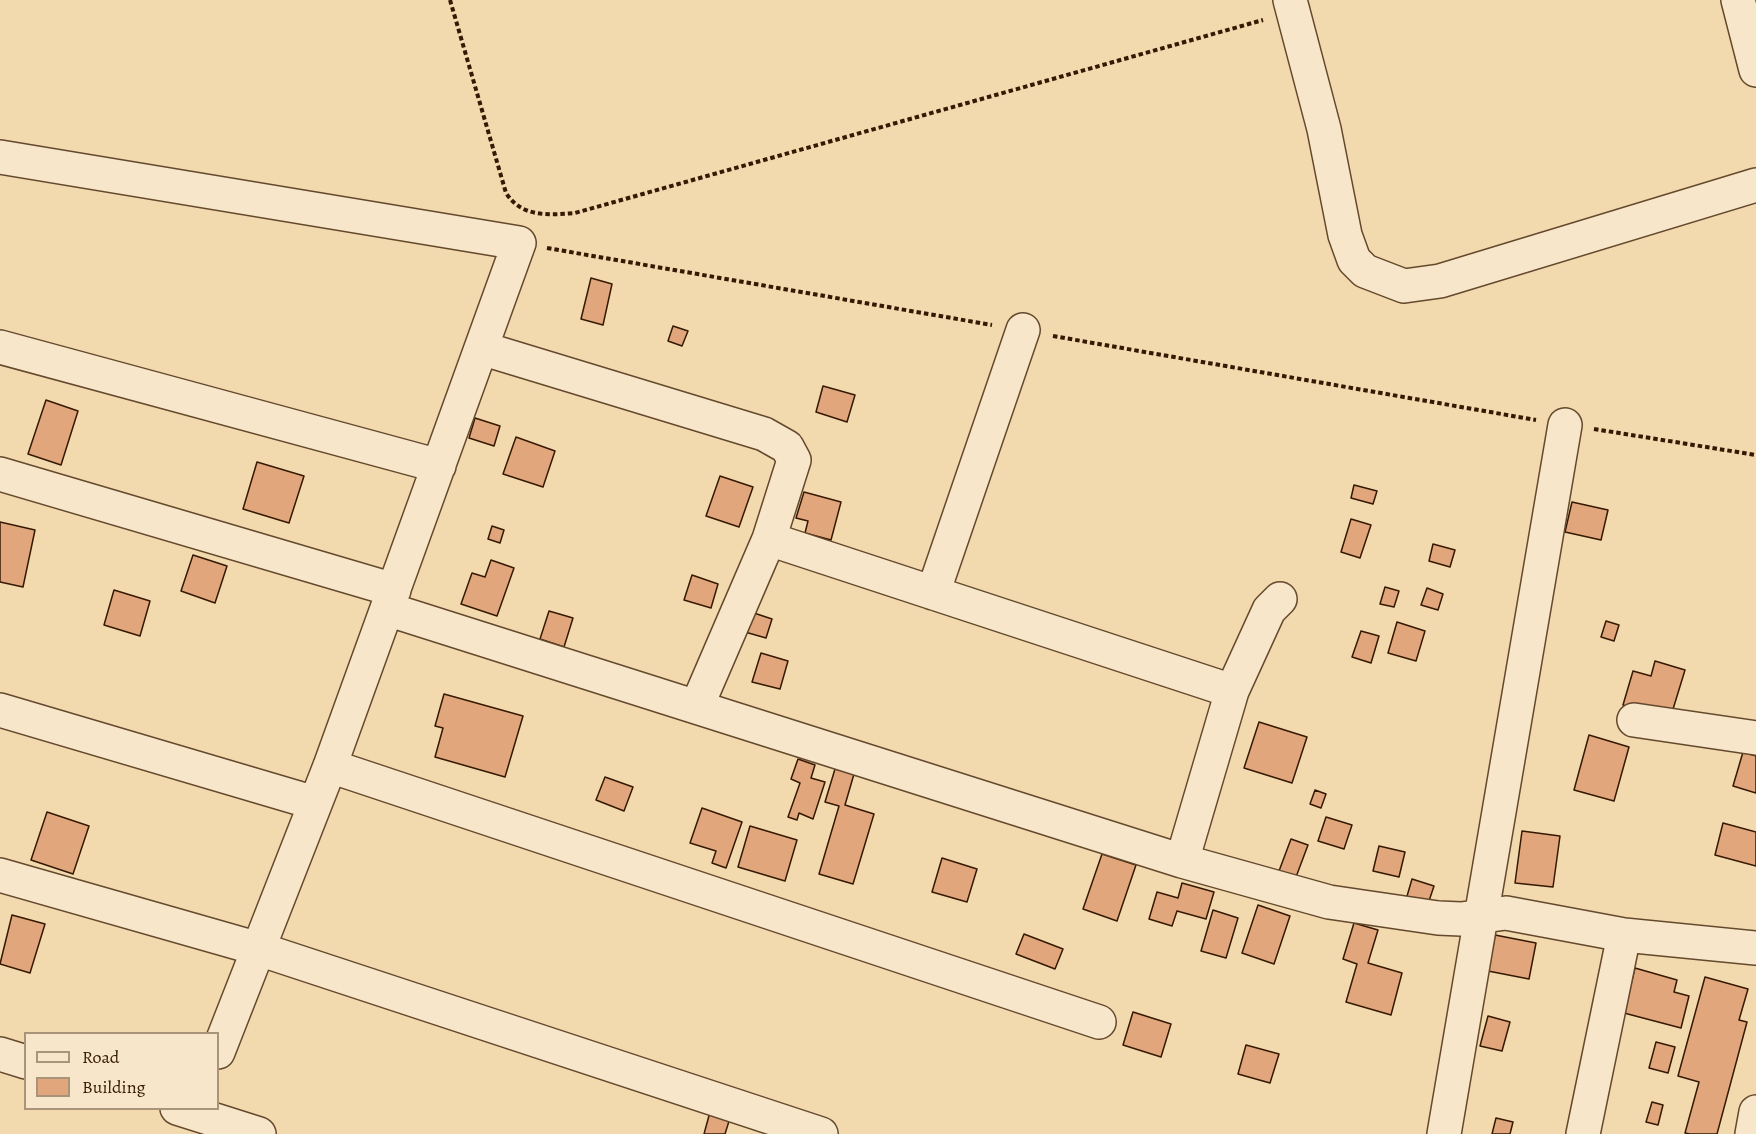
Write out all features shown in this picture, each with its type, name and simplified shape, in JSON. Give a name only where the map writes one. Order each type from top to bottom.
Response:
[{"type":"street","points":[[1738,0],[1756,70]]},
{"type":"street","points":[[1292,6],[1324,129],[1345,235],[1354,260],[1365,271],[1381,279],[1404,286],[1440,281],[1756,185]]},
{"type":"street","points":[[0,157],[519,243],[330,765],[219,1049]]},
{"type":"street","points":[[933,593],[1023,330]]},
{"type":"street","points":[[0,347],[439,466]]},
{"type":"street","points":[[482,348],[764,434],[787,447],[794,460],[769,539],[697,706]]},
{"type":"street","points":[[1444,1134],[1483,917],[1565,425]]},
{"type":"street","points":[[0,474],[390,599],[697,706],[1182,861],[1271,887],[1356,907],[1438,918],[1483,917],[1506,913],[1532,916],[1624,935],[1756,948]]},
{"type":"street","points":[[769,539],[1232,691]]},
{"type":"street","points":[[1182,861],[1232,691],[1269,610],[1280,599]]},
{"type":"street","points":[[0,710],[315,802]]},
{"type":"street","points":[[1634,720],[1756,738]]},
{"type":"street","points":[[330,765],[1099,1022]]},
{"type":"street","points":[[0,875],[259,949],[821,1134]]},
{"type":"street","points":[[1583,1134],[1624,935]]},
{"type":"street","points":[[0,1054],[24,1061]]},
{"type":"street","points":[[1752,1134],[1756,1112]]},
{"type":"street","points":[[188,1116],[259,1134]]},
{"type":"path","points":[[450,0],[506,193],[519,206],[542,216],[575,213],[1292,6]]},
{"type":"path","points":[[519,243],[1565,425],[1756,455]]},
{"type":"building","points":[[591,278],[612,284],[603,325],[581,319]]},
{"type":"building","points":[[673,326],[688,331],[682,346],[668,341]]},
{"type":"building","points":[[823,386],[855,395],[847,422],[816,412]]},
{"type":"building","points":[[46,400],[78,411],[61,465],[28,454]]},
{"type":"building","points":[[475,418],[500,426],[494,446],[469,438]]},
{"type":"building","points":[[516,437],[555,451],[543,487],[503,474]]},
{"type":"building","points":[[257,462],[304,476],[289,523],[243,509]]},
{"type":"building","points":[[720,476],[753,487],[739,527],[706,516]]},
{"type":"building","points":[[1354,485],[1377,491],[1373,504],[1351,498]]},
{"type":"building","points":[[804,492],[841,502],[831,540],[805,533],[808,521],[796,518]]},
{"type":"building","points":[[1572,502],[1608,510],[1601,540],[1565,532]]},
{"type":"building","points":[[1351,519],[1371,525],[1360,558],[1341,552]]},
{"type":"building","points":[[0,522],[35,530],[23,587],[0,582]]},
{"type":"building","points":[[492,526],[504,530],[500,543],[488,539]]},
{"type":"building","points":[[1433,544],[1455,550],[1450,567],[1429,561]]},
{"type":"building","points":[[193,555],[227,566],[215,603],[181,591]]},
{"type":"building","points":[[491,560],[514,568],[497,616],[461,604],[472,573],[485,577]]},
{"type":"building","points":[[692,575],[718,584],[711,608],[684,600]]},
{"type":"building","points":[[1385,587],[1399,591],[1394,607],[1380,604]]},
{"type":"building","points":[[1427,588],[1443,594],[1438,610],[1421,605]]},
{"type":"building","points":[[114,590],[150,601],[140,636],[104,625]]},
{"type":"building","points":[[549,611],[573,618],[564,647],[540,639]]},
{"type":"building","points":[[751,612],[772,619],[766,638],[745,632]]},
{"type":"building","points":[[1606,621],[1619,625],[1614,641],[1601,637]]},
{"type":"building","points":[[1397,622],[1425,631],[1416,661],[1388,653]]},
{"type":"building","points":[[1361,631],[1379,636],[1371,663],[1352,657]]},
{"type":"building","points":[[761,653],[788,661],[780,689],[752,682]]},
{"type":"building","points":[[1655,661],[1685,670],[1670,719],[1623,705],[1633,671],[1651,676]]},
{"type":"building","points":[[444,694],[523,716],[505,777],[435,757],[443,728],[435,726]]},
{"type":"building","points":[[1259,722],[1307,737],[1292,783],[1244,768]]},
{"type":"building","points":[[1589,735],[1629,747],[1614,801],[1574,790]]},
{"type":"building","points":[[1743,752],[1756,756],[1756,793],[1733,786]]},
{"type":"building","points":[[798,759],[815,765],[811,778],[825,782],[813,819],[799,813],[797,820],[788,817],[800,783],[791,779]]},
{"type":"building","points":[[835,769],[854,774],[845,805],[874,814],[853,884],[819,874],[839,806],[825,802]]},
{"type":"building","points":[[605,777],[633,787],[624,811],[596,800]]},
{"type":"building","points":[[1315,790],[1326,794],[1321,808],[1310,804]]},
{"type":"building","points":[[702,808],[742,822],[726,868],[712,863],[716,851],[690,843]]},
{"type":"building","points":[[47,812],[89,826],[73,874],[31,860]]},
{"type":"building","points":[[1326,817],[1352,825],[1344,849],[1318,841]]},
{"type":"building","points":[[1723,823],[1756,832],[1756,866],[1715,855]]},
{"type":"building","points":[[750,826],[797,840],[785,881],[738,867]]},
{"type":"building","points":[[1522,831],[1560,836],[1553,887],[1515,883]]},
{"type":"building","points":[[1291,839],[1308,845],[1296,877],[1279,871]]},
{"type":"building","points":[[1379,846],[1405,852],[1399,877],[1373,871]]},
{"type":"building","points":[[1102,854],[1136,865],[1117,921],[1083,909]]},
{"type":"building","points":[[942,858],[977,869],[967,902],[932,892]]},
{"type":"building","points":[[1412,879],[1434,886],[1426,910],[1405,903]]},
{"type":"building","points":[[1182,883],[1214,892],[1206,919],[1177,911],[1172,926],[1149,919],[1157,892],[1178,898]]},
{"type":"building","points":[[1258,905],[1290,916],[1274,964],[1242,953]]},
{"type":"building","points":[[1213,910],[1238,918],[1226,958],[1201,951]]},
{"type":"building","points":[[12,915],[45,924],[30,973],[0,964]]},
{"type":"building","points":[[1354,923],[1378,930],[1368,963],[1402,973],[1391,1015],[1346,1002],[1357,964],[1343,959]]},
{"type":"building","points":[[1024,934],[1063,949],[1055,969],[1016,954]]},
{"type":"building","points":[[1495,935],[1536,943],[1529,979],[1488,971]]},
{"type":"building","points":[[1635,968],[1677,980],[1674,992],[1689,996],[1681,1028],[1624,1013]]},
{"type":"building","points":[[1705,977],[1748,989],[1739,1020],[1747,1022],[1717,1134],[1690,1134],[1685,1133],[1699,1082],[1678,1076]]},
{"type":"building","points":[[1133,1012],[1171,1024],[1161,1057],[1123,1045]]},
{"type":"building","points":[[1488,1016],[1510,1022],[1502,1051],[1480,1046]]},
{"type":"building","points":[[1656,1042],[1675,1047],[1668,1073],[1649,1068]]},
{"type":"building","points":[[1246,1045],[1279,1054],[1270,1083],[1238,1074]]},
{"type":"building","points":[[1652,1102],[1663,1105],[1658,1125],[1646,1122]]},
{"type":"building","points":[[710,1112],[730,1118],[725,1134],[704,1134]]},
{"type":"building","points":[[1496,1118],[1513,1122],[1510,1134],[1492,1134]]}]
